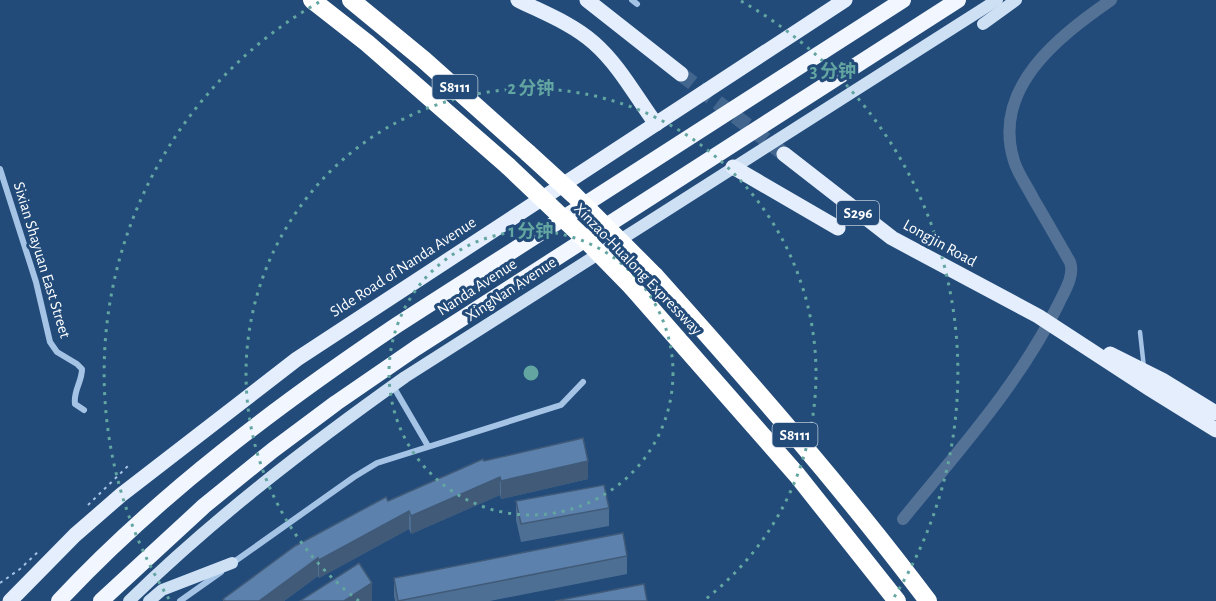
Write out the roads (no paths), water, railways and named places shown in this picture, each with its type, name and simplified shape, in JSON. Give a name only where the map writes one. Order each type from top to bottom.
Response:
[{"type":"highway","name":"Xinzao-Hualong Expressway","points":[[312,0],[367,43],[508,166],[632,287],[797,475],[897,601]]},
{"type":"highway","name":"Xinzao-Hualong Expressway","points":[[351,0],[528,153],[574,195],[655,276],[802,443],[928,601]]},
{"type":"highway","name":"Nanda Avenue","points":[[59,601],[131,530],[192,478],[324,374],[903,0]]},
{"type":"highway","name":"Nanda Avenue","points":[[101,601],[204,506],[336,402],[958,0]]},
{"type":"main road","points":[[518,0],[585,35],[605,53],[656,124]]},
{"type":"main road","points":[[536,0],[560,21]]},
{"type":"main road","points":[[587,0],[681,74]]},
{"type":"main road","name":"SIde Road of Nanda Avenue","points":[[10,601],[75,535],[121,495],[272,377],[361,315],[845,0]]},
{"type":"main road","name":"XingNan Avenue","points":[[129,601],[235,505],[338,425],[393,386],[997,0]]},
{"type":"main road","points":[[983,24],[1016,0]]},
{"type":"main road","name":"Longjin Road","points":[[784,154],[892,238],[1038,316],[1216,430]]},
{"type":"main road","points":[[733,167],[838,228]]},
{"type":"main road","name":"Longjin Road","points":[[1059,329],[1144,370],[1216,414]]},
{"type":"main road","points":[[149,601],[162,590],[232,563]]},
{"type":"street","name":"Sixian Shayuan East Street","points":[[0,170],[36,282],[50,342],[57,352],[82,369],[82,377],[74,394],[75,404],[84,410]]},
{"type":"street","points":[[180,601],[377,463],[561,405],[583,382]]},
{"type":"street","points":[[393,386],[428,446]]},
{"type":"lane","points":[[1140,332],[1144,370]]},
{"type":"waterway","points":[[903,519],[1007,389],[1042,334],[1068,284],[1071,273],[1070,262],[1014,161],[1009,135],[1012,110],[1021,87],[1034,67],[1051,48],[1111,0]]},
{"type":"tunnel","points":[[681,74],[784,154]]}]
